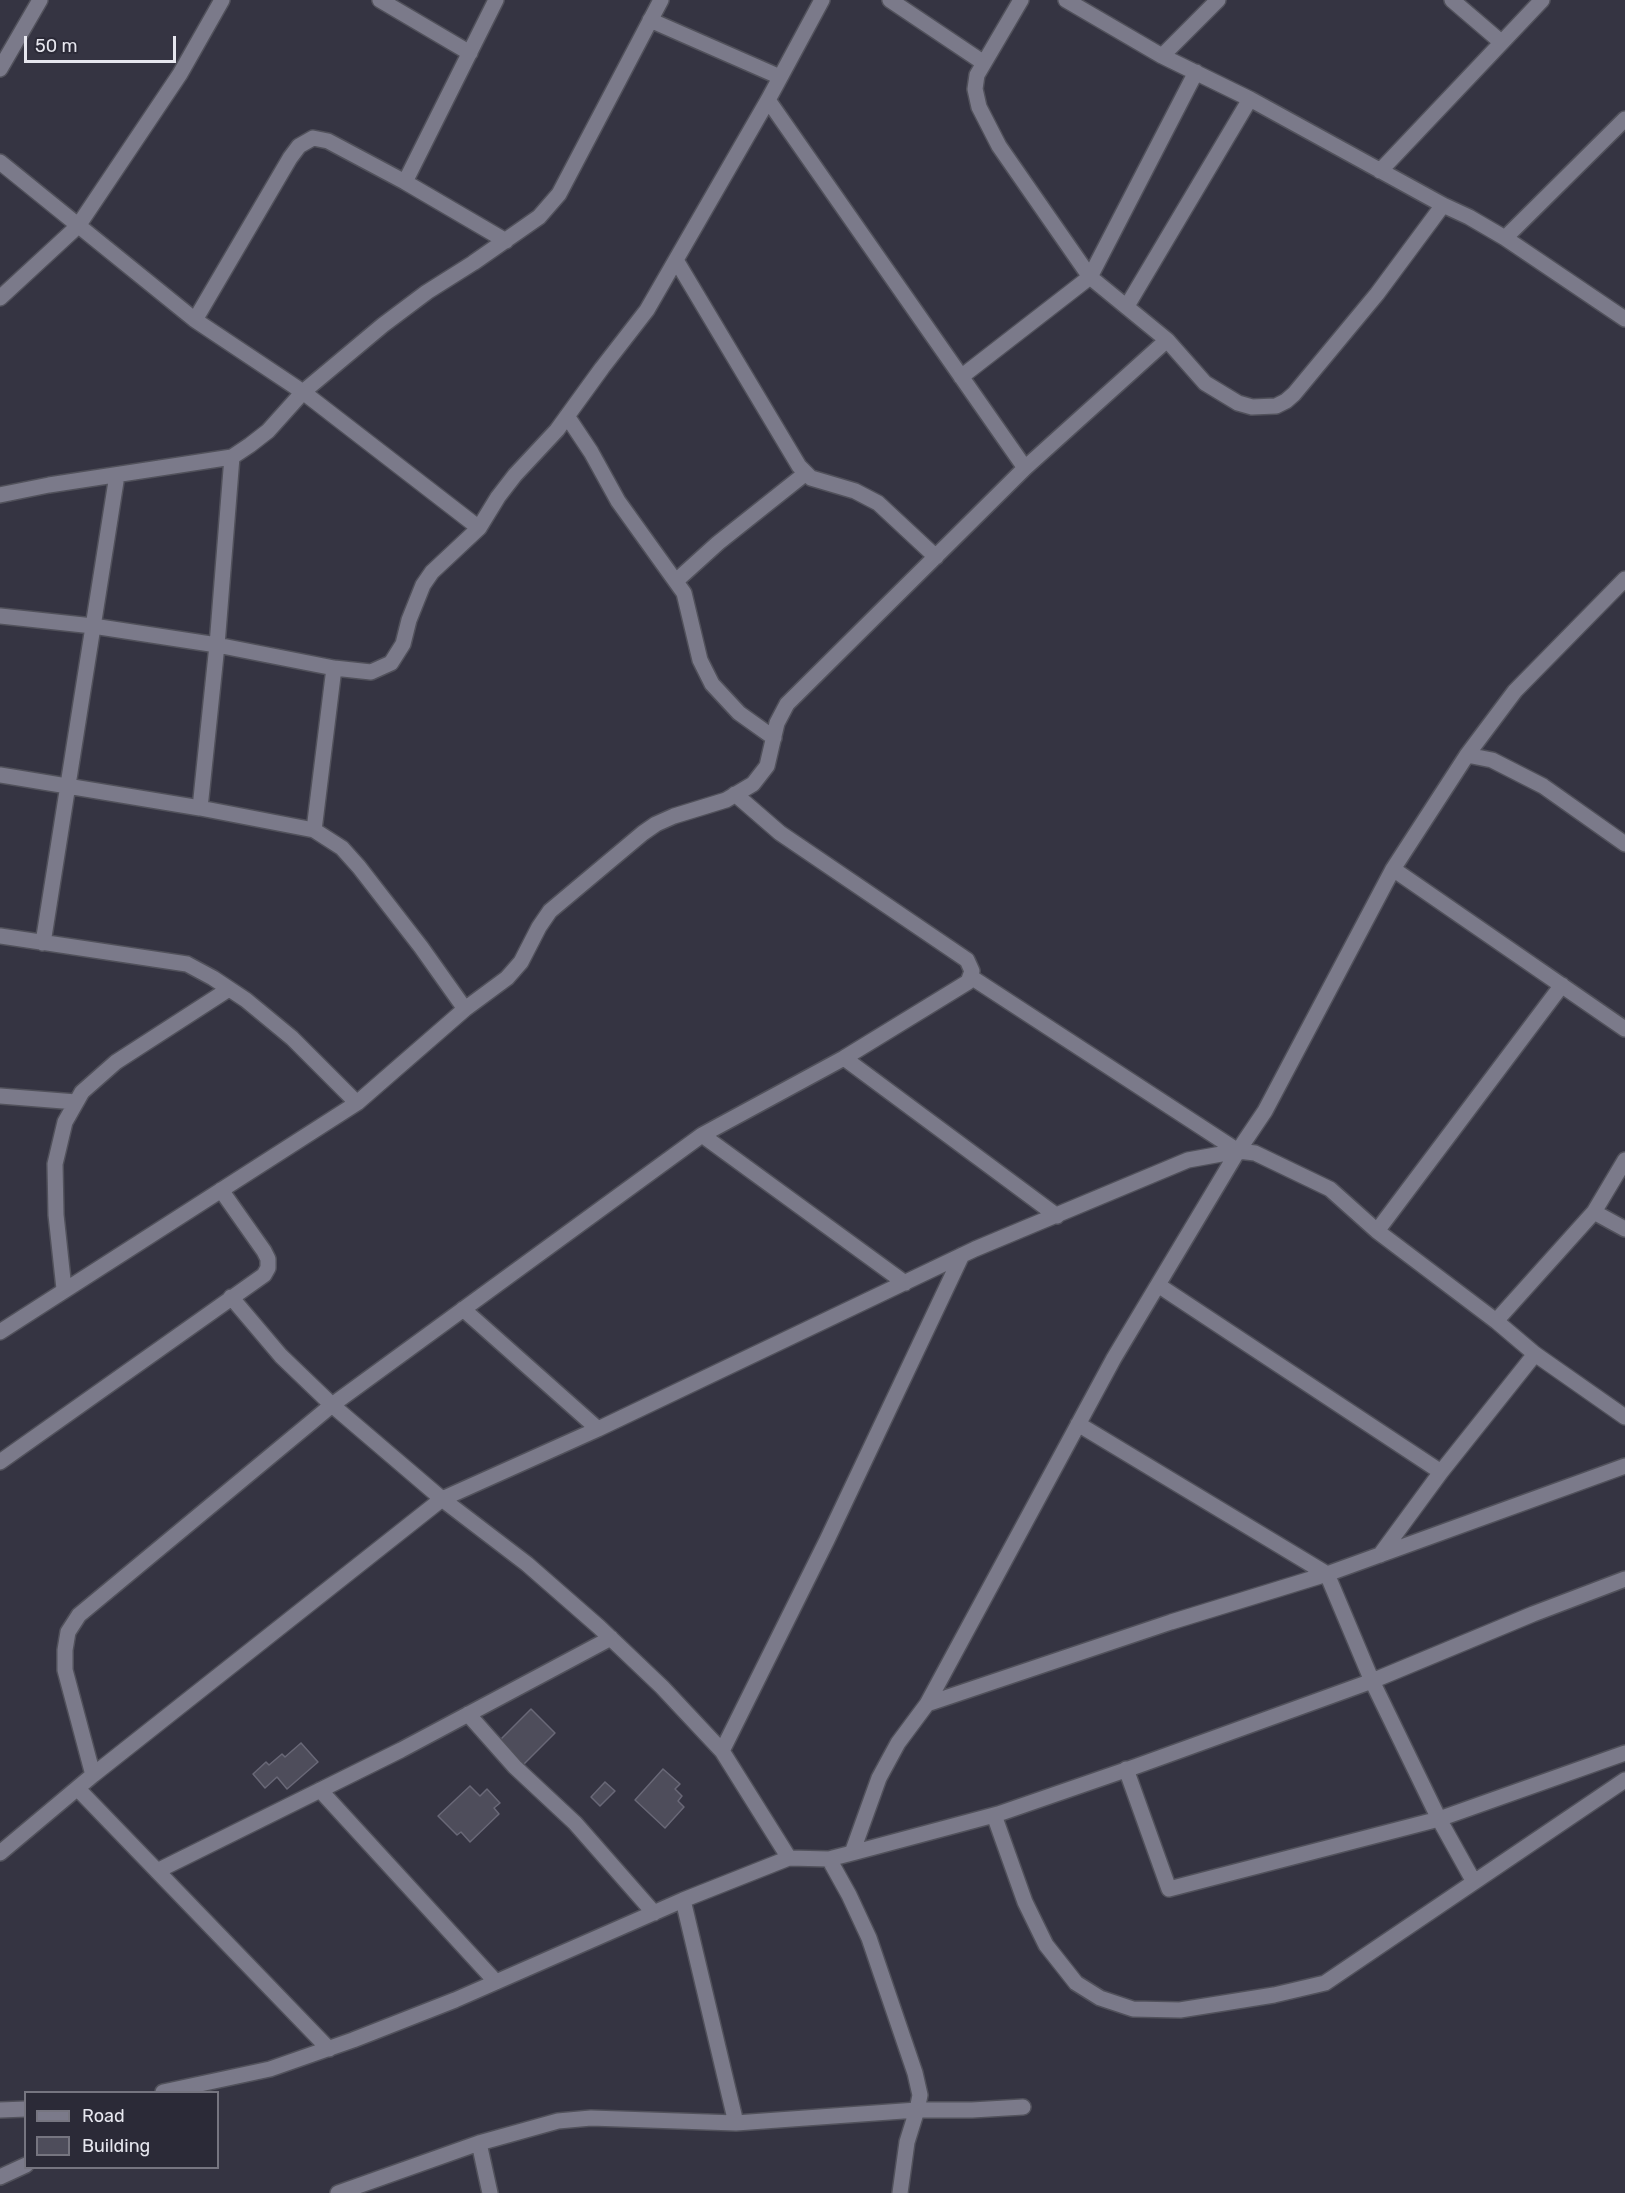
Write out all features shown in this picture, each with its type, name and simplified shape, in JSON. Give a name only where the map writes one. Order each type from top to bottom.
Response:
[{"type":"street","points":[[0,69],[40,0]]},
{"type":"street","points":[[0,298],[78,226],[180,74],[222,0]]},
{"type":"street","points":[[380,0],[470,53]]},
{"type":"street","points":[[405,182],[496,0]]},
{"type":"street","points":[[0,495],[232,456],[268,431],[303,392],[337,361],[410,305],[539,217],[559,194],[661,0]]},
{"type":"street","points":[[0,616],[93,626],[216,645],[334,668],[371,672],[391,663],[403,644],[409,620],[423,585],[432,572],[479,528],[504,490],[557,430],[647,310],[768,100],[822,0]]},
{"type":"street","points":[[890,0],[984,63]]},
{"type":"street","points":[[1021,0],[977,75],[975,89],[979,107],[999,146],[1090,277],[1167,340],[1205,383],[1238,403],[1265,408],[1286,401],[1377,294],[1443,205]]},
{"type":"street","points":[[1066,0],[1162,56],[1250,99],[1469,217],[1505,238],[1625,319]]},
{"type":"street","points":[[1162,56],[1218,0]]},
{"type":"street","points":[[1452,0],[1501,42]]},
{"type":"street","points":[[1380,171],[1542,0]]},
{"type":"street","points":[[650,20],[780,76]]},
{"type":"street","points":[[961,377],[1090,277],[1196,72]]},
{"type":"street","points":[[1127,306],[1250,99]]},
{"type":"street","points":[[768,100],[1025,468]]},
{"type":"street","points":[[1505,238],[1625,119]]},
{"type":"street","points":[[195,320],[290,158],[299,146],[313,138],[328,141],[405,182],[506,241]]},
{"type":"street","points":[[0,162],[195,320],[303,392],[479,528]]},
{"type":"street","points":[[676,260],[799,466],[811,478],[855,491],[878,503],[936,557]]},
{"type":"street","points":[[0,1332],[357,1103],[488,993],[521,962],[550,911],[643,833],[674,816],[726,800],[753,784],[767,766],[777,723],[787,704],[1025,468],[1167,340]]},
{"type":"street","points":[[567,417],[591,452],[618,501],[684,593],[700,660],[712,684],[740,713],[774,738]]},
{"type":"street","points":[[200,808],[232,456]]},
{"type":"street","points":[[676,581],[718,543],[806,473]]},
{"type":"street","points":[[43,943],[66,786],[117,475]]},
{"type":"street","points":[[852,1853],[879,1778],[898,1743],[927,1704],[1078,1424],[1158,1285],[1265,1110],[1393,869],[1467,755],[1515,691],[1625,579]]},
{"type":"street","points":[[314,830],[334,668]]},
{"type":"street","points":[[1467,755],[1491,760],[1543,786],[1625,844]]},
{"type":"street","points":[[0,775],[200,808],[314,830],[342,848],[359,867],[421,947],[465,1010]]},
{"type":"street","points":[[93,1775],[65,1670],[68,1632],[80,1615],[332,1405],[702,1135],[844,1058],[968,982],[972,971],[967,960],[780,834],[735,794]]},
{"type":"street","points":[[1393,869],[1625,1029]]},
{"type":"street","points":[[0,936],[187,964],[230,988],[246,1000],[292,1038],[357,1103]]},
{"type":"street","points":[[971,977],[1238,1151]]},
{"type":"street","points":[[1377,1231],[1562,985]]},
{"type":"street","points":[[64,1289],[56,1215],[55,1164],[65,1122],[76,1102],[82,1092],[116,1062],[230,988]]},
{"type":"street","points":[[844,1058],[1057,1216]]},
{"type":"street","points":[[0,1096],[76,1102]]},
{"type":"street","points":[[702,1135],[905,1283]]},
{"type":"street","points":[[0,1853],[93,1775],[442,1499],[598,1430],[962,1256],[1188,1160],[1238,1151],[1255,1153],[1329,1189],[1377,1231],[1496,1321],[1535,1354],[1625,1417]]},
{"type":"street","points":[[1496,1321],[1594,1212],[1625,1160]]},
{"type":"street","points":[[0,1462],[264,1275],[268,1268],[268,1259],[264,1251],[221,1190]]},
{"type":"street","points":[[1594,1212],[1625,1229]]},
{"type":"street","points":[[722,1750],[827,1540],[962,1256]]},
{"type":"street","points":[[1158,1285],[1441,1472]]},
{"type":"street","points":[[231,1297],[281,1356],[332,1405],[442,1499],[527,1564],[611,1638],[662,1687],[722,1750],[789,1858]]},
{"type":"street","points":[[463,1310],[598,1430]]},
{"type":"street","points":[[1380,1555],[1441,1472],[1535,1354]]},
{"type":"street","points":[[1078,1424],[1327,1574],[1372,1681],[1439,1819],[1474,1882]]},
{"type":"street","points":[[927,1704],[1171,1622],[1327,1574],[1625,1466]]},
{"type":"street","points":[[174,2091],[270,2069],[329,2049],[455,2000],[683,1900],[789,1858],[830,1859],[994,1815],[1372,1681],[1533,1614],[1625,1579]]},
{"type":"street","points":[[157,1871],[320,1790],[611,1638]]},
{"type":"street","points":[[468,1714],[515,1767],[575,1823],[654,1913]]},
{"type":"street","points":[[1126,1770],[1169,1889],[1439,1819],[1625,1753]]},
{"type":"street","points":[[994,1815],[1025,1902],[1046,1945],[1076,1983],[1100,1998],[1133,2009],[1180,2010],[1274,1995],[1325,1983],[1625,1780]]},
{"type":"street","points":[[78,1789],[329,2049]]},
{"type":"street","points":[[320,1790],[496,1982]]},
{"type":"street","points":[[830,1859],[869,1938],[904,2037],[920,2095],[907,2142],[900,2193]]},
{"type":"street","points":[[683,1900],[736,2123]]},
{"type":"street","points":[[338,2193],[478,2143],[558,2121],[591,2118],[736,2123],[831,2118],[917,2110],[1023,2107]]},
{"type":"street","points":[[0,2110],[24,2109]]},
{"type":"street","points":[[478,2143],[490,2193]]},
{"type":"street","points":[[0,2177],[24,2166]]},
{"type":"building","points":[[531,1709],[555,1733],[520,1768],[496,1744]]},
{"type":"building","points":[[301,1743],[318,1762],[287,1789],[277,1777],[265,1788],[253,1774],[266,1762],[269,1765],[282,1754],[285,1757]]},
{"type":"building","points":[[663,1769],[680,1784],[675,1789],[682,1796],[678,1801],[684,1807],[665,1828],[635,1800]]},
{"type":"building","points":[[605,1782],[615,1791],[600,1806],[591,1797]]},
{"type":"building","points":[[470,1786],[480,1796],[487,1789],[500,1803],[494,1808],[499,1814],[470,1842],[461,1832],[457,1835],[438,1816]]}]
